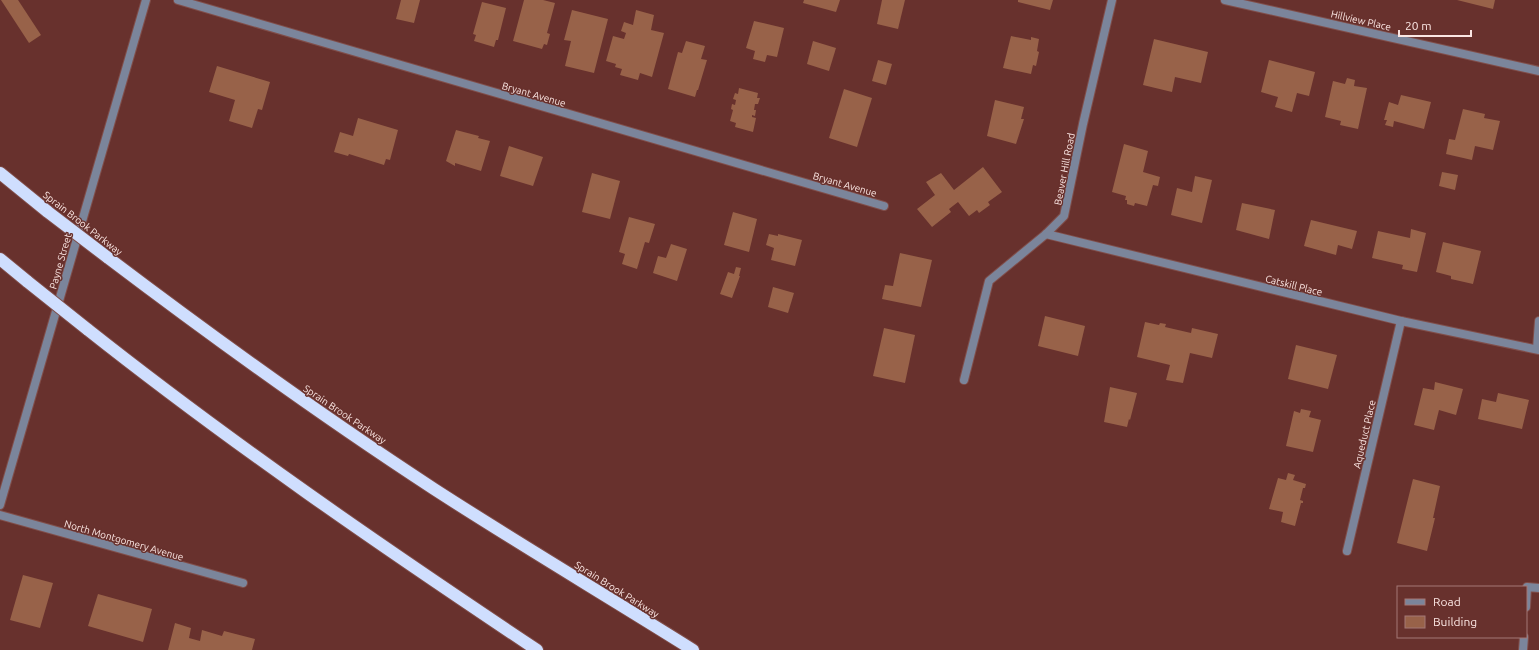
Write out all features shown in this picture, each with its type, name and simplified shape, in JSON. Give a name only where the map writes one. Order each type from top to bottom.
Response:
[{"type":"highway","name":"Sprain Brook Parkway","points":[[0,173],[48,212],[230,349],[401,466],[499,530],[693,650]]},
{"type":"highway","points":[[0,259],[136,368],[257,458],[382,546],[537,650]]},
{"type":"street","name":"Payne Street","points":[[0,505],[146,0]]},
{"type":"street","name":"Bryant Avenue","points":[[178,0],[884,206]]},
{"type":"street","name":"Beaver Hill Road","points":[[964,380],[989,281],[1046,234],[1064,216],[1083,124],[1112,0]]},
{"type":"street","name":"Hillview Place","points":[[1225,0],[1539,71]]},
{"type":"street","name":"Catskill Place","points":[[1046,234],[1401,321],[1538,350]]},
{"type":"street","name":"Aqueduct Place","points":[[1347,551],[1401,321]]},
{"type":"street","points":[[1538,350],[1539,321]]},
{"type":"street","name":"North Montgomery Avenue","points":[[0,515],[243,583]]},
{"type":"street","points":[[1527,587],[1539,588]]},
{"type":"street","points":[[1523,650],[1524,638]]},
{"type":"building","points":[[1,0],[18,0],[41,35],[29,43]]},
{"type":"building","points":[[401,0],[420,0],[414,23],[396,19]]},
{"type":"building","points":[[524,0],[543,0],[555,3],[547,33],[550,34],[547,45],[544,44],[542,49],[513,41]]},
{"type":"building","points":[[804,0],[840,0],[836,12],[803,3]]},
{"type":"building","points":[[882,0],[905,0],[898,29],[877,24]]},
{"type":"building","points":[[1018,0],[1053,0],[1050,10],[1018,2]]},
{"type":"building","points":[[1457,0],[1495,0],[1493,9]]},
{"type":"building","points":[[482,2],[506,8],[498,40],[496,40],[494,47],[474,41],[476,35],[473,34]]},
{"type":"building","points":[[572,10],[608,19],[594,73],[565,66],[571,41],[564,40]]},
{"type":"building","points":[[636,10],[654,15],[651,30],[664,33],[652,77],[640,73],[638,80],[620,75],[622,69],[615,67],[616,64],[606,61],[613,36],[624,39],[626,33],[621,31],[624,22],[633,25]]},
{"type":"building","points":[[754,21],[784,28],[777,57],[767,55],[765,62],[753,59],[755,51],[746,48]]},
{"type":"building","points":[[1011,36],[1031,40],[1031,37],[1039,39],[1037,51],[1039,52],[1036,66],[1033,65],[1031,74],[1003,68]]},
{"type":"building","points":[[1154,39],[1208,52],[1201,83],[1175,77],[1172,92],[1143,85]]},
{"type":"building","points":[[686,41],[705,46],[701,59],[707,60],[695,97],[668,89],[678,52],[682,53]]},
{"type":"building","points":[[813,41],[836,48],[829,71],[807,64]]},
{"type":"building","points":[[878,60],[892,64],[886,85],[872,81]]},
{"type":"building","points":[[1269,60],[1315,72],[1309,96],[1297,93],[1292,112],[1275,107],[1278,97],[1261,92]]},
{"type":"building","points":[[217,66],[270,82],[262,110],[258,109],[252,128],[229,121],[235,100],[209,92]]},
{"type":"building","points":[[1347,78],[1355,80],[1354,86],[1367,88],[1358,129],[1340,125],[1341,121],[1325,117],[1333,81],[1345,84]]},
{"type":"building","points":[[739,88],[758,93],[757,98],[760,98],[758,104],[755,104],[755,116],[752,115],[752,117],[756,118],[753,132],[735,127],[736,123],[730,121],[733,110],[731,109],[732,104],[735,105],[736,100],[733,99],[735,93],[738,94]]},
{"type":"building","points":[[844,89],[872,98],[857,147],[829,138]]},
{"type":"building","points":[[1401,95],[1431,102],[1424,129],[1394,121],[1393,127],[1385,125],[1387,120],[1384,120],[1389,102],[1398,105]]},
{"type":"building","points":[[995,100],[1024,107],[1021,119],[1024,119],[1016,144],[987,136]]},
{"type":"building","points":[[1463,109],[1485,114],[1484,118],[1500,121],[1493,150],[1475,146],[1472,160],[1446,154],[1449,139],[1455,140]]},
{"type":"building","points":[[358,118],[398,130],[390,160],[386,159],[384,165],[349,154],[348,156],[334,152],[340,132],[353,136]]},
{"type":"building","points":[[456,130],[479,136],[478,138],[490,141],[481,171],[455,163],[455,166],[446,161]]},
{"type":"building","points":[[1124,144],[1148,151],[1143,172],[1160,177],[1158,186],[1153,185],[1147,206],[1135,203],[1134,206],[1127,204],[1127,200],[1125,200],[1126,196],[1112,192]]},
{"type":"building","points":[[509,146],[543,157],[533,186],[500,176]]},
{"type":"building","points":[[983,167],[1002,192],[988,202],[990,205],[979,213],[977,210],[969,216],[958,202],[949,209],[951,212],[932,227],[917,209],[935,195],[926,182],[941,173],[954,190]]},
{"type":"building","points":[[1442,172],[1458,175],[1455,190],[1439,186]]},
{"type":"building","points":[[592,173],[620,181],[610,219],[582,212]]},
{"type":"building","points":[[1195,176],[1212,180],[1202,223],[1171,215],[1177,188],[1192,192]]},
{"type":"building","points":[[1242,203],[1275,210],[1269,239],[1236,230]]},
{"type":"building","points":[[733,212],[757,219],[749,252],[724,245]]},
{"type":"building","points":[[629,217],[655,224],[649,243],[645,242],[637,269],[622,264],[625,254],[619,252]]},
{"type":"building","points":[[1311,220],[1357,231],[1352,249],[1338,245],[1336,255],[1304,246]]},
{"type":"building","points":[[1411,229],[1426,233],[1417,272],[1402,269],[1403,265],[1372,258],[1378,231],[1410,238]]},
{"type":"building","points":[[769,234],[778,236],[778,234],[802,240],[795,266],[771,260],[774,248],[766,245]]},
{"type":"building","points":[[1443,242],[1481,251],[1473,284],[1451,279],[1451,276],[1436,272]]},
{"type":"building","points":[[671,244],[687,249],[677,281],[653,273],[658,256],[666,258]]},
{"type":"building","points":[[900,253],[932,260],[921,307],[882,299],[885,285],[893,286]]},
{"type":"building","points":[[736,267],[741,268],[740,276],[732,298],[720,294],[728,272],[734,274]]},
{"type":"building","points":[[773,287],[794,293],[788,313],[768,307]]},
{"type":"building","points":[[1045,316],[1085,326],[1078,356],[1038,346]]},
{"type":"building","points":[[1145,322],[1159,325],[1160,323],[1166,324],[1165,327],[1191,333],[1192,328],[1218,334],[1212,358],[1190,353],[1183,383],[1166,380],[1170,365],[1137,357]]},
{"type":"building","points":[[884,328],[915,335],[905,383],[873,376]]},
{"type":"building","points":[[1296,345],[1337,355],[1328,389],[1288,379]]},
{"type":"building","points":[[1435,382],[1463,389],[1456,415],[1439,410],[1434,430],[1414,425],[1423,388],[1434,390]]},
{"type":"building","points":[[1110,387],[1137,393],[1127,427],[1104,422]]},
{"type":"building","points":[[1498,393],[1529,400],[1522,429],[1478,419],[1482,399],[1496,402]]},
{"type":"building","points":[[1301,409],[1311,411],[1309,417],[1321,420],[1313,452],[1286,446],[1294,411],[1300,413]]},
{"type":"building","points":[[1288,473],[1295,475],[1293,480],[1306,484],[1305,488],[1303,488],[1300,500],[1303,501],[1303,503],[1301,503],[1295,526],[1281,522],[1283,512],[1269,509],[1278,478],[1286,480]]},
{"type":"building","points":[[1413,479],[1440,486],[1433,518],[1435,518],[1427,551],[1397,543]]},
{"type":"building","points":[[23,575],[53,583],[40,628],[10,620]]},
{"type":"building","points":[[98,594],[152,609],[143,642],[88,626]]},
{"type":"building","points":[[175,623],[191,628],[189,638],[200,641],[202,630],[222,636],[224,631],[255,639],[252,650],[168,650]]}]
